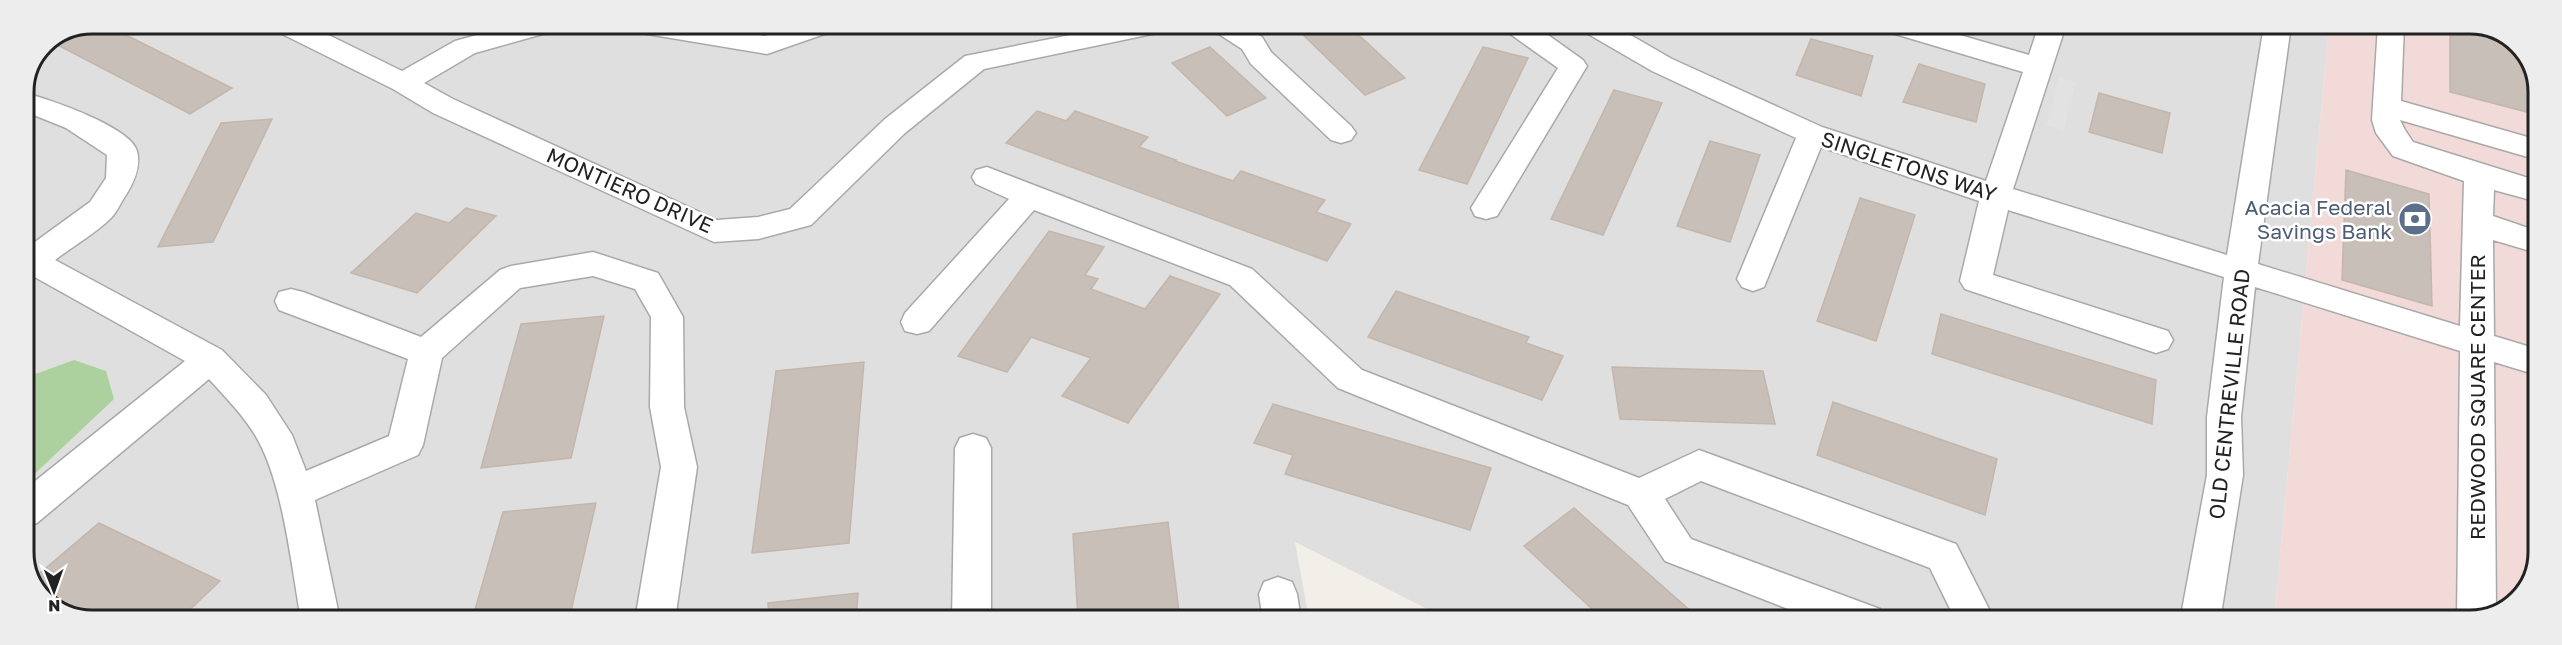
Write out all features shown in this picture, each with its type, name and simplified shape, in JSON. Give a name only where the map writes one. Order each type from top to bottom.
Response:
[{"type":"street","name":"MONTIERO DRIVE","points":[[304,34],[403,83],[443,106],[714,231],[758,228],[800,217],[895,126],[975,62],[1117,34]]},
{"type":"street","points":[[403,83],[465,47],[513,34]]},
{"type":"street","points":[[719,34],[767,45],[798,34]]},
{"type":"street","points":[[1238,34],[1252,43],[1261,58],[1341,133]]},
{"type":"street","points":[[1486,208],[1573,66],[1529,34]]},
{"type":"street","name":"SINGLETONS WAY","points":[[1609,34],[1662,65],[1812,134],[1996,195],[2528,359]]},
{"type":"street","points":[[1926,34],[2038,67]]},
{"type":"street","points":[[2050,34],[1996,195],[1976,281],[2156,340]]},
{"type":"street","name":"OLD CENTREVILLE ROAD","points":[[2202,610],[2225,476],[2224,417],[2241,269],[2277,34]]},
{"type":"street","points":[[2390,34],[2386,120],[2391,133],[2403,149],[2527,189]]},
{"type":"street","points":[[34,104],[98,132],[122,151],[121,178],[101,210],[34,255]]},
{"type":"street","points":[[2386,106],[2527,147]]},
{"type":"street","points":[[1754,279],[1812,134]]},
{"type":"street","name":"REDWOOD SQUARE CENTER","points":[[2477,610],[2479,175]]},
{"type":"street","points":[[987,177],[1029,196],[1241,277],[1350,379],[1641,494],[1678,550],[1837,610]]},
{"type":"street","points":[[917,322],[1029,196]]},
{"type":"street","points":[[2477,222],[2527,240]]},
{"type":"street","points":[[294,492],[405,445],[426,352],[511,278],[593,264],[647,281],[667,317],[667,406],[679,467],[656,610]]},
{"type":"street","points":[[34,265],[210,359],[254,405],[279,445],[294,492],[319,610]]},
{"type":"street","points":[[291,301],[426,352]]},
{"type":"street","points":[[35,503],[210,359]]},
{"type":"street","points":[[971,610],[973,448]]},
{"type":"street","points":[[1641,494],[1699,465],[1943,556],[1970,610]]},
{"type":"shaded area","points":[[92,34],[2328,34],[2275,610],[1429,610],[1295,542],[1307,610],[81,609],[63,603],[49,591],[39,575],[35,557],[35,474],[114,398],[74,360],[35,374],[34,92],[39,70],[51,51],[70,39]]},
{"type":"shaded area","points":[[2328,34],[2470,34],[2492,39],[2505,46],[2520,63],[2526,77],[2527,88],[2528,553],[2523,575],[2505,599],[2495,605],[2477,610],[2275,610]]},
{"type":"shaded area","points":[[2059,77],[2076,82],[2064,130],[2046,125]]},
{"type":"green space","points":[[74,360],[106,371],[114,399],[35,474],[35,374]]},
{"type":"building","points":[[92,34],[124,34],[232,88],[190,114],[58,45],[70,39]]},
{"type":"building","points":[[1302,34],[1358,34],[1405,78],[1365,95]]},
{"type":"building","points":[[2450,34],[2481,36],[2505,46],[2520,63],[2526,77],[2527,112],[2450,92]]},
{"type":"building","points":[[1811,39],[1873,56],[1861,96],[1796,75]]},
{"type":"building","points":[[1210,47],[1266,98],[1227,116],[1172,63]]},
{"type":"building","points":[[1483,47],[1528,58],[1467,184],[1419,170]]},
{"type":"building","points":[[1919,64],[1985,84],[1976,122],[1903,102]]},
{"type":"building","points":[[1614,90],[1662,103],[1603,235],[1551,219]]},
{"type":"building","points":[[2099,93],[2170,113],[2162,153],[2089,132]]},
{"type":"building","points":[[1037,111],[1066,121],[1075,111],[1148,137],[1139,147],[1175,161],[1233,181],[1241,171],[1325,200],[1316,212],[1351,224],[1327,261],[1006,143]]},
{"type":"building","points":[[272,119],[213,242],[158,247],[221,123]]},
{"type":"building","points":[[1710,141],[1760,155],[1730,242],[1677,226]]},
{"type":"building","points":[[2346,170],[2429,194],[2432,306],[2342,280]]},
{"type":"building","points":[[1860,198],[1915,215],[1876,341],[1817,321]]},
{"type":"building","points":[[466,208],[496,216],[417,293],[351,273],[416,213],[449,223]]},
{"type":"building","points":[[1049,231],[1104,247],[1085,275],[1098,279],[1091,289],[1145,309],[1170,276],[1220,294],[1128,423],[1062,396],[1091,358],[1031,337],[1007,372],[958,356]]},
{"type":"building","points":[[1396,291],[1529,337],[1526,343],[1563,356],[1542,400],[1368,337]]},
{"type":"building","points":[[1941,314],[2156,380],[2152,424],[1932,354]]},
{"type":"building","points":[[604,316],[571,458],[481,468],[521,324]]},
{"type":"building","points":[[864,362],[849,543],[752,553],[776,371]]},
{"type":"building","points":[[1612,367],[1763,371],[1775,424],[1620,419]]},
{"type":"building","points":[[1833,402],[1997,459],[1985,515],[1817,455]]},
{"type":"building","points":[[1273,404],[1491,468],[1470,530],[1285,474],[1293,455],[1254,443]]},
{"type":"building","points":[[596,503],[571,610],[475,610],[503,512]]},
{"type":"building","points":[[1574,508],[1690,610],[1593,610],[1524,546]]},
{"type":"building","points":[[1168,522],[1179,610],[1077,610],[1073,534]]},
{"type":"building","points":[[99,523],[220,581],[190,610],[92,610],[70,606],[57,599],[44,585],[39,574]]},
{"type":"building","points":[[858,593],[857,610],[768,610],[768,603]]},
{"type":"place","name":"Acacia Federal Savings Bank","points":[[2415,219]]}]
